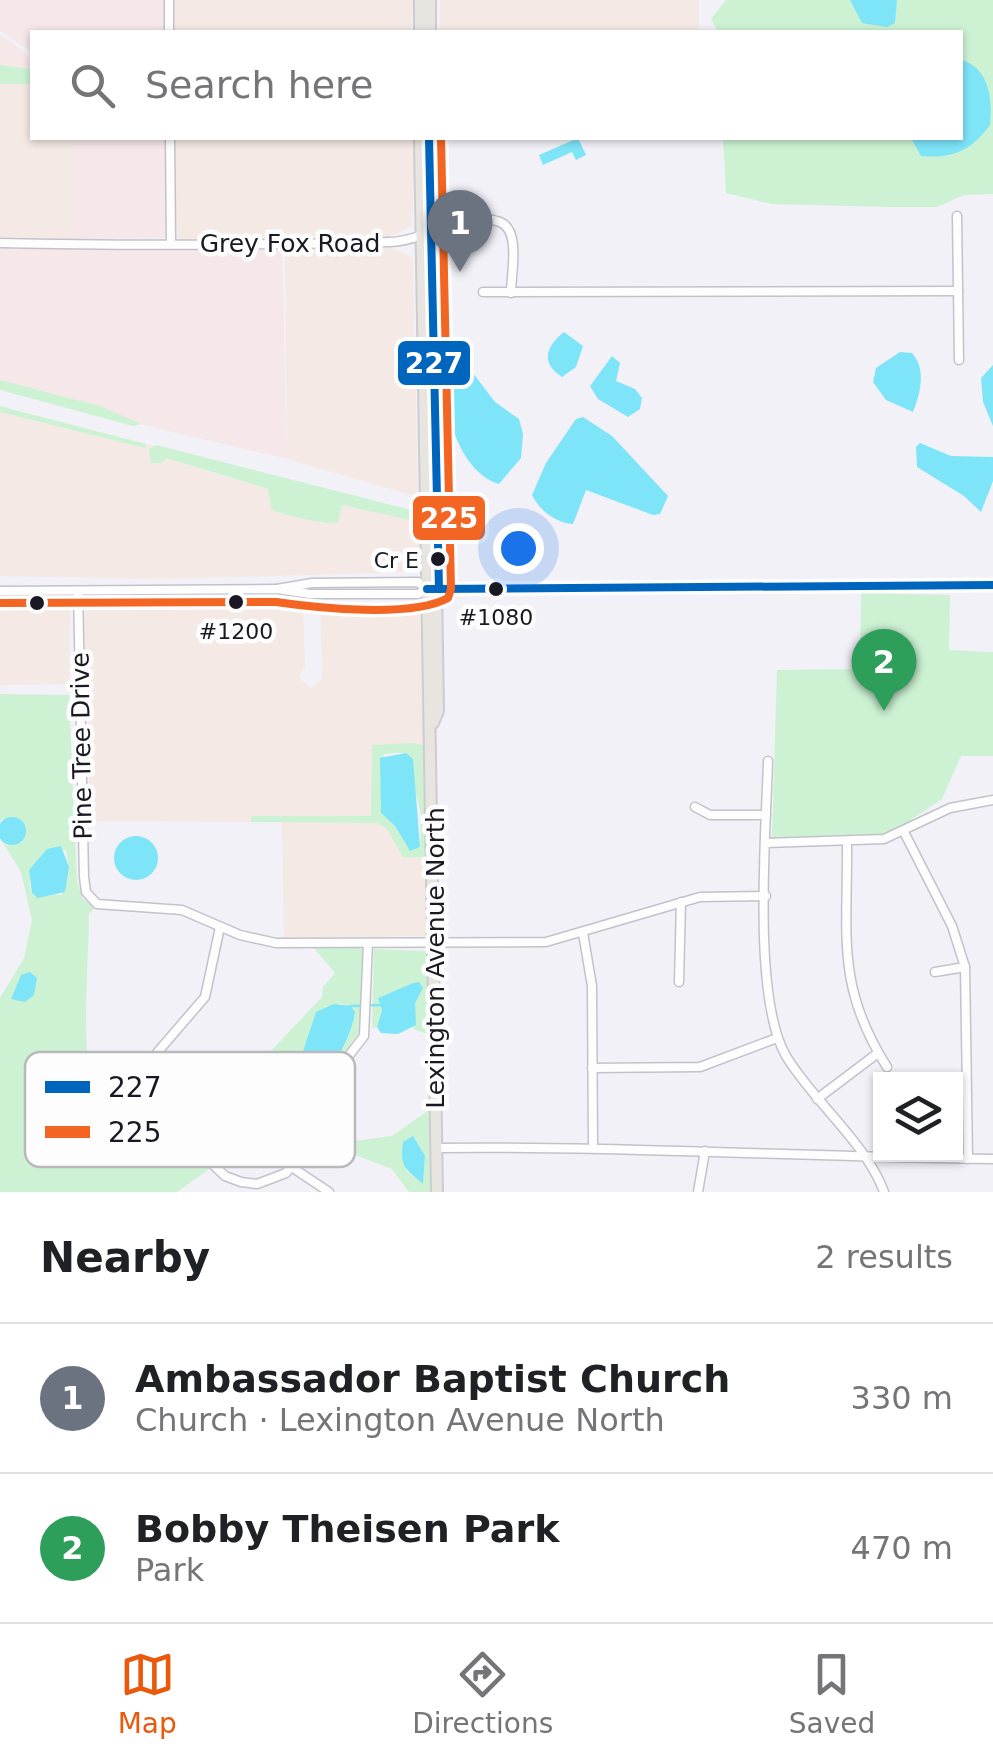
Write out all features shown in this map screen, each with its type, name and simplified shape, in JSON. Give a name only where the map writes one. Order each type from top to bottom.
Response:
[{"type":"main road","points":[[420,0],[420,30]]},
{"type":"main road","points":[[430,0],[430,30]]},
{"type":"main road","name":"Lexington Avenue North","points":[[420,140],[438,712],[432,723],[437,1192]]},
{"type":"main road","name":"Lexington Avenue North","points":[[425,237],[429,140]]},
{"type":"street","points":[[169,0],[170,30]]},
{"type":"street","points":[[170,140],[171,244]]},
{"type":"street","points":[[957,216],[959,360]]},
{"type":"street","name":"Grey Fox Road","points":[[0,243],[171,244],[425,237],[470,220],[503,223],[512,239],[511,292]]},
{"type":"street","points":[[483,292],[958,291]]},
{"type":"street","points":[[0,591],[277,589],[310,594],[418,594],[433,589],[993,585]]},
{"type":"street","name":"Pine Tree Drive","points":[[78,590],[84,877],[92,900],[105,907],[182,910],[220,926]]},
{"type":"street","points":[[768,761],[768,999],[777,1038],[884,1192]]},
{"type":"street","points":[[766,842],[872,842],[904,832],[950,808],[993,800]]},
{"type":"street","points":[[695,807],[710,815],[766,815]]},
{"type":"street","points":[[904,832],[952,926],[965,967],[968,1159]]},
{"type":"street","points":[[847,842],[849,982],[859,1020],[887,1067]]},
{"type":"street","points":[[159,1052],[205,998],[220,926],[251,939],[276,943],[539,942],[710,896],[766,896]]},
{"type":"street","points":[[680,982],[682,902]]},
{"type":"street","points":[[583,933],[591,972],[593,1147]]},
{"type":"street","points":[[351,1052],[364,1036],[368,943]]},
{"type":"street","points":[[935,972],[965,967]]},
{"type":"street","points":[[592,1068],[700,1067],[777,1038]]},
{"type":"street","points":[[817,1099],[878,1052]]},
{"type":"street","points":[[437,1148],[593,1147],[993,1159]]},
{"type":"street","points":[[698,1192],[705,1151]]},
{"type":"street","points":[[219,1167],[234,1180],[257,1184],[293,1168],[329,1192]]},
{"type":"street","points":[[230,1192],[234,1180]]},
{"type":"shaded area","points":[[0,0],[165,0],[165,30],[30,30],[30,51],[0,31]]},
{"type":"shaded area","points":[[173,0],[413,0],[412,30],[174,30]]},
{"type":"shaded area","points":[[440,0],[699,0],[699,30],[439,30]]},
{"type":"shaded area","points":[[0,35],[30,59],[30,69],[0,65]]},
{"type":"shaded area","points":[[0,84],[30,84],[30,140],[72,140],[74,239],[0,237]]},
{"type":"shaded area","points":[[72,140],[166,140],[165,238],[74,239]]},
{"type":"shaded area","points":[[174,140],[415,140],[412,226],[387,238],[177,239]]},
{"type":"shaded area","points":[[0,247],[282,250],[287,459],[134,423],[100,406],[0,380]]},
{"type":"shaded area","points":[[393,248],[413,258],[418,497],[287,459],[285,256],[279,249]]},
{"type":"shaded area","points":[[0,412],[144,448],[146,444],[154,446],[149,449],[165,458],[270,490],[269,501],[283,514],[299,513],[312,521],[341,504],[419,522],[420,567],[414,572],[160,579],[0,576]]},
{"type":"shaded area","points":[[303,603],[305,666],[299,677],[310,688],[322,679],[320,603],[417,603],[420,611],[424,746],[372,745],[372,816],[252,816],[251,822],[90,821],[84,604]]},
{"type":"shaded area","points":[[0,604],[70,604],[69,684],[0,685]]},
{"type":"shaded area","points":[[282,822],[377,823],[388,830],[406,859],[428,857],[426,936],[284,938]]},
{"type":"green space","points":[[726,0],[993,0],[993,194],[964,195],[937,207],[888,207],[771,204],[726,193],[723,140],[963,140],[963,30],[717,30],[711,19]]},
{"type":"green space","points":[[0,65],[30,69],[30,84],[0,84]]},
{"type":"green space","points":[[0,380],[100,406],[141,424],[133,426],[0,390]]},
{"type":"green space","points":[[0,406],[146,444],[145,448],[0,412]]},
{"type":"green space","points":[[156,445],[419,512],[419,522],[342,505],[338,523],[284,514],[271,509],[268,489],[166,458],[162,463],[151,463],[149,449]]},
{"type":"green space","points":[[861,593],[950,595],[949,650],[993,652],[993,756],[961,756],[942,799],[878,836],[772,838],[777,670],[860,669]]},
{"type":"green space","points":[[0,694],[69,695],[77,881],[83,899],[94,908],[89,914],[87,1052],[25,1052],[25,1167],[209,1169],[177,1192],[0,1192],[0,998],[24,958],[32,920],[21,872],[0,838],[8,846],[4,818],[0,821]],"holes":[[[66,850],[69,867],[62,895],[32,893],[31,871],[44,852]]]},
{"type":"green space","points":[[372,745],[424,746],[428,857],[403,858],[388,830],[377,823],[251,822],[251,816],[371,816]],"holes":[[[406,753],[421,814],[420,847],[407,847],[395,826],[381,813],[384,754]]]},
{"type":"green space","points":[[314,948],[360,948],[364,952],[363,1026],[346,1052],[341,1052],[354,1009],[341,1004],[316,1012],[303,1052],[270,1052],[322,997],[323,987],[335,973]]},
{"type":"green space","points":[[374,949],[428,951],[429,1035],[413,1029],[415,1002],[421,993],[413,983],[378,998],[382,1010],[377,1027],[372,1028]]},
{"type":"green space","points":[[429,1110],[430,1192],[409,1192],[392,1169],[355,1155],[355,1141],[392,1136]],"holes":[[[402,1147],[425,1156],[423,1183],[407,1172]]]},
{"type":"water","points":[[850,0],[897,0],[895,23],[887,27],[862,23]]},
{"type":"water","points":[[963,61],[970,64],[983,77],[990,95],[990,125],[960,151],[921,156],[912,140],[963,140]]},
{"type":"water","points":[[579,140],[586,155],[576,160],[572,152],[543,165],[539,155]]},
{"type":"water","points":[[564,332],[583,346],[576,367],[562,377],[550,366],[548,354]]},
{"type":"water","points":[[900,352],[912,353],[921,374],[913,412],[886,400],[873,382],[876,368]]},
{"type":"water","points":[[460,356],[495,402],[519,419],[523,434],[521,458],[499,484],[472,465],[448,412],[449,359]]},
{"type":"water","points":[[612,356],[620,363],[616,381],[635,389],[642,398],[640,409],[628,417],[598,399],[590,386]]},
{"type":"water","points":[[993,365],[993,426],[983,402],[981,378]]},
{"type":"water","points":[[583,417],[612,436],[668,496],[660,514],[653,515],[586,490],[573,524],[554,518],[539,506],[532,495],[546,463],[576,419]]},
{"type":"water","points":[[920,443],[951,456],[993,457],[993,481],[981,512],[964,496],[917,467],[916,447]]},
{"type":"water","points":[[406,753],[413,759],[420,847],[410,851],[395,826],[381,813],[380,758]]},
{"type":"water","points":[[7,818],[17,818],[25,826],[25,836],[17,844],[7,844],[-1,836],[-1,826]]},
{"type":"water","points":[[136,836],[152,842],[158,858],[152,874],[136,880],[120,874],[114,858],[120,842]]},
{"type":"water","points":[[61,846],[69,867],[65,892],[38,898],[32,893],[29,870],[47,849]]},
{"type":"water","points":[[30,972],[37,978],[34,995],[25,1002],[11,999],[21,975]]},
{"type":"water","points":[[419,982],[423,988],[415,1003],[416,1025],[398,1034],[381,1033],[377,1027],[382,1010],[378,998]]},
{"type":"water","points":[[334,1004],[351,1006],[355,1012],[340,1052],[303,1052],[316,1012]]},
{"type":"water","points":[[413,1136],[425,1156],[423,1184],[406,1168],[402,1158],[403,1142]]},
{"type":"waterway","points":[[351,1006],[381,1005]]},
{"type":"transit line","name":"227","points":[[429,140],[439,589]]},
{"type":"transit line","name":"225","points":[[0,603],[276,602],[389,610],[448,598],[451,589],[441,140]]},
{"type":"transit line","name":"227","points":[[427,589],[993,585]]},
{"type":"place","name":"Ambassador Baptist Church","points":[[460,272]]},
{"type":"place","name":"Cr E","points":[[438,559]]},
{"type":"place","name":"#1080","points":[[496,589]]},
{"type":"place","name":"#1200","points":[[236,602]]},
{"type":"place","name":"Bobby Theisen Park","points":[[884,711]]}]
